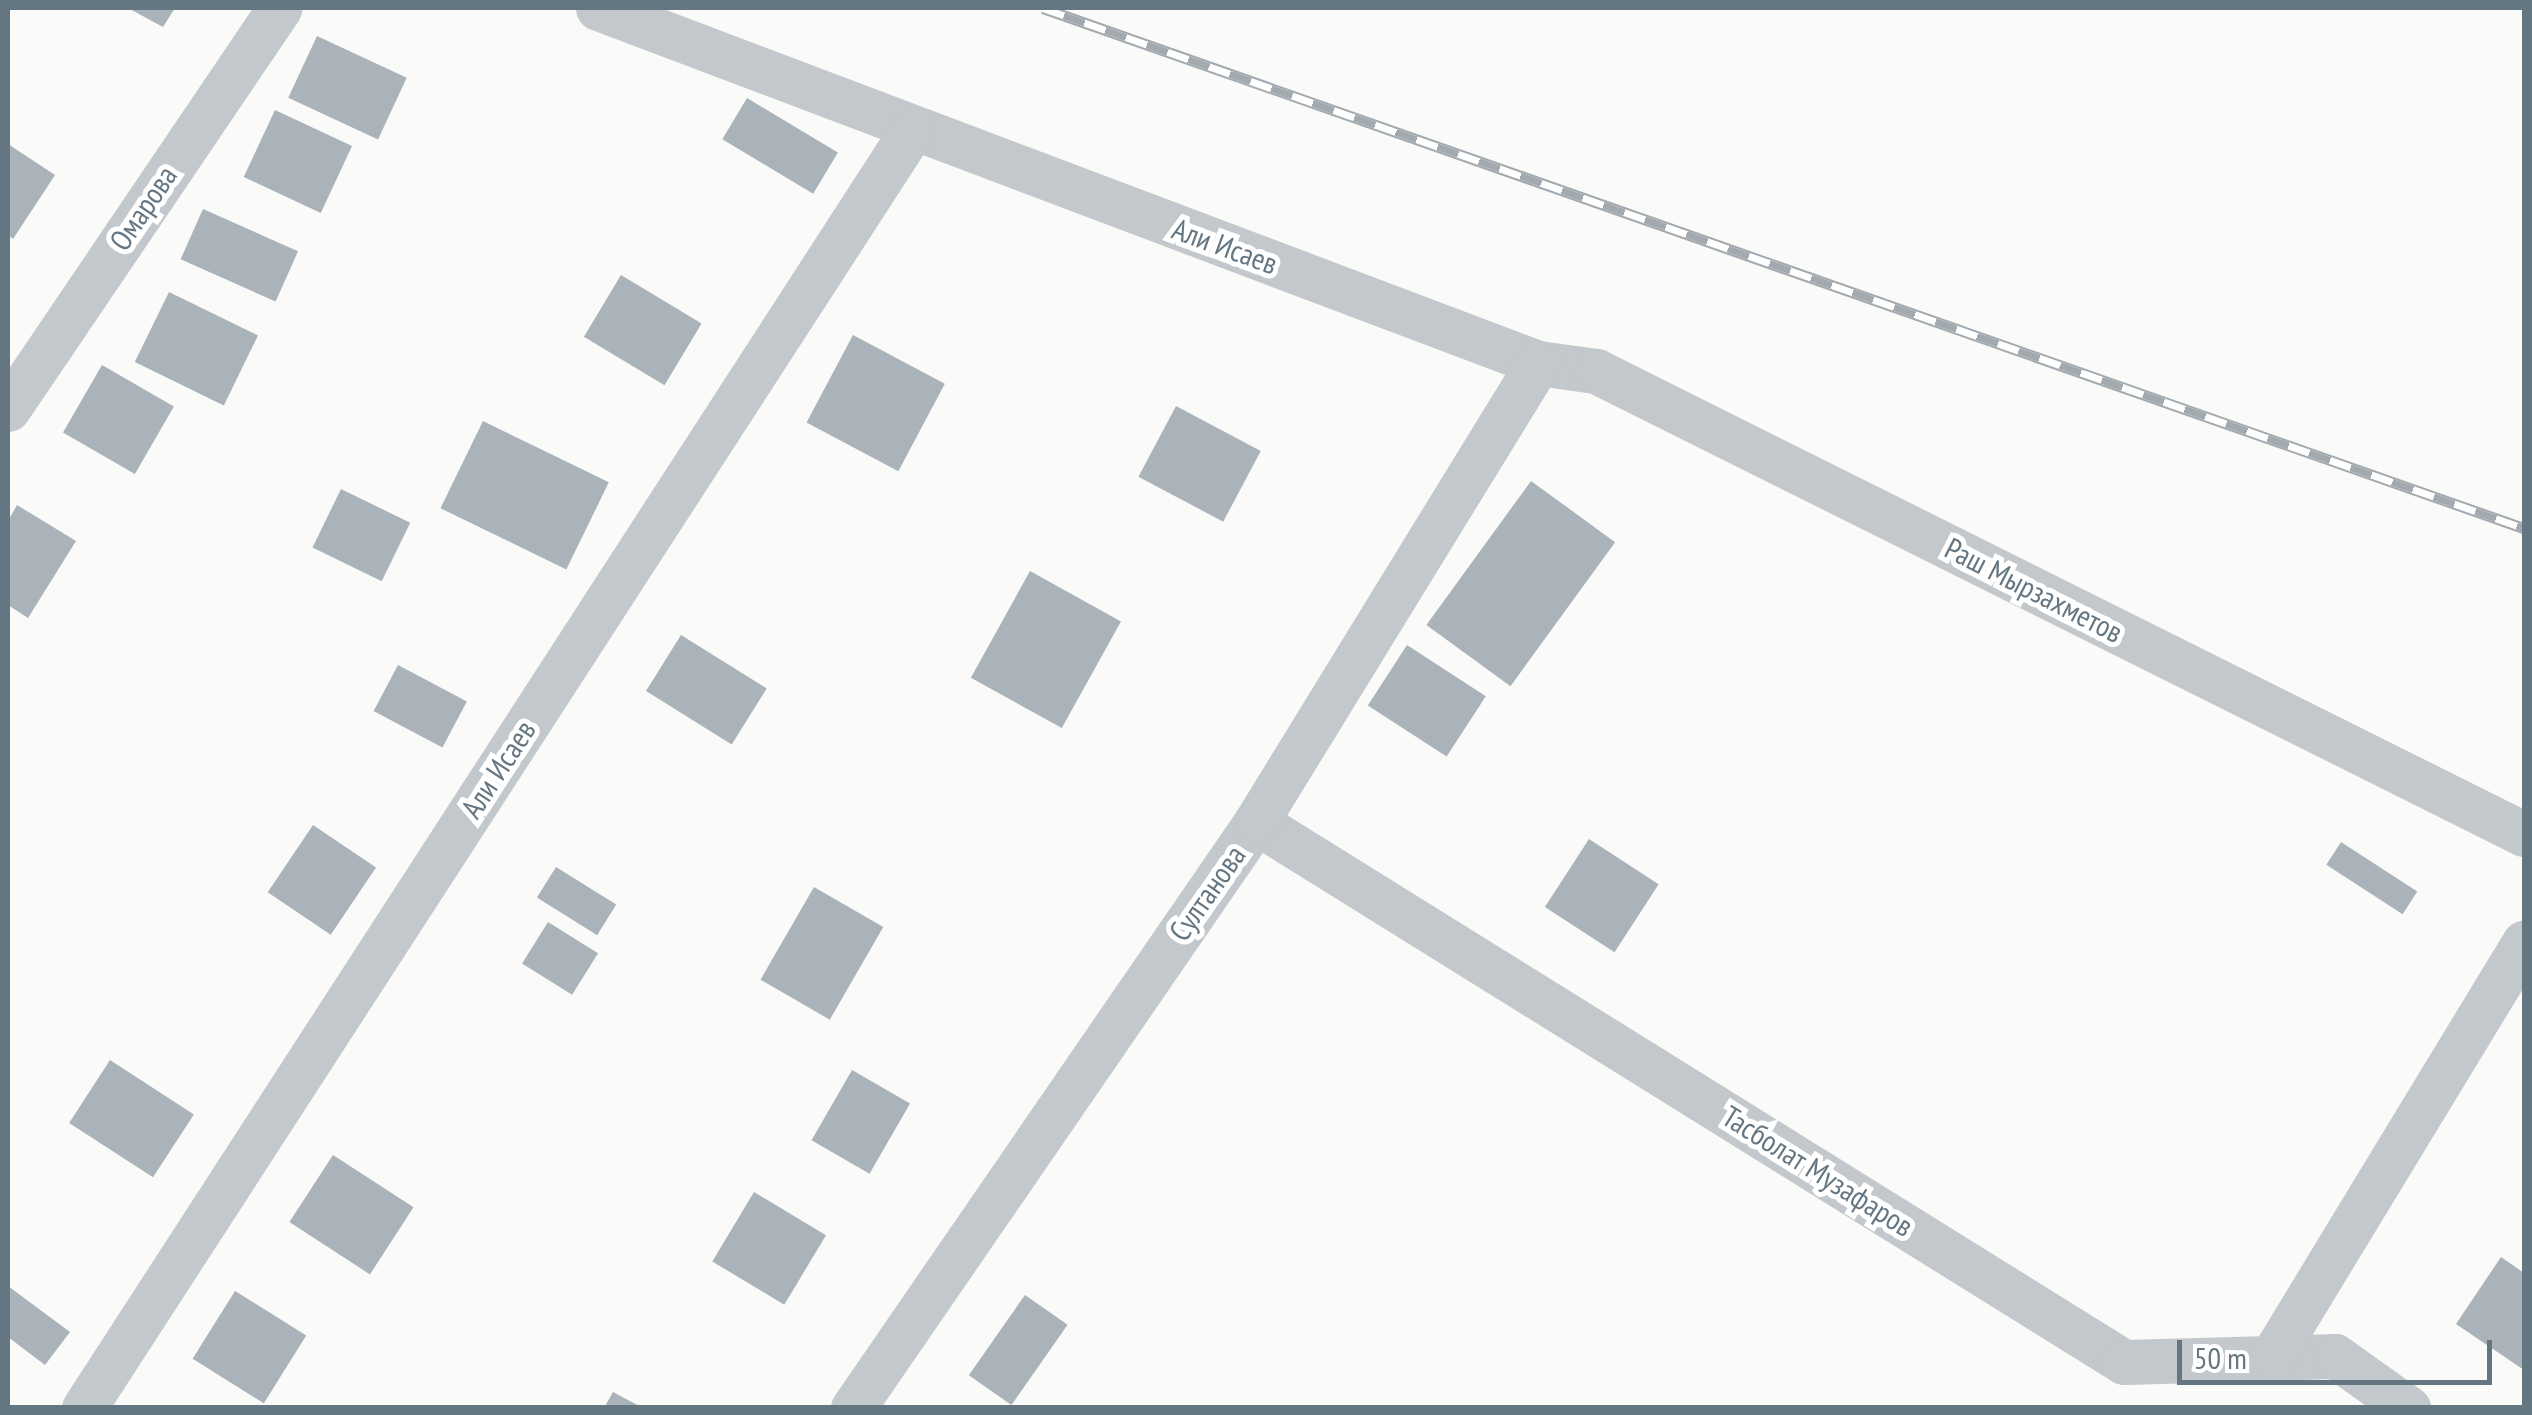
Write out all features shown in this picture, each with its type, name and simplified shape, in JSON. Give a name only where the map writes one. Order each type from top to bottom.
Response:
[{"type":"street","name":"Омарова","points":[[8,408],[279,8]]},
{"type":"street","name":"Али Исаев","points":[[598,8],[912,130],[1538,363]]},
{"type":"street","name":"Али Исаев","points":[[84,1408],[912,130]]},
{"type":"street","name":"Султанова","points":[[853,1408],[1256,822],[1538,363]]},
{"type":"street","name":"Раш Мырзахметов","points":[[1538,363],[1596,371],[2524,834]]},
{"type":"street","name":"Тасболат Музафаров","points":[[1256,822],[2124,1362],[2335,1356],[2408,1408]]},
{"type":"street","points":[[2272,1357],[2524,943]]},
{"type":"building","points":[[128,8],[175,8],[163,27]]},
{"type":"building","points":[[317,36],[407,78],[378,139],[288,98]]},
{"type":"building","points":[[747,98],[838,153],[813,194],[722,139]]},
{"type":"building","points":[[275,110],[352,146],[321,213],[244,177]]},
{"type":"building","points":[[8,144],[55,175],[13,239],[8,235]]},
{"type":"building","points":[[203,209],[298,251],[276,302],[181,259]]},
{"type":"building","points":[[621,275],[702,323],[664,385],[584,337]]},
{"type":"building","points":[[169,292],[258,335],[224,406],[135,362]]},
{"type":"building","points":[[853,335],[945,384],[898,471],[807,422]]},
{"type":"building","points":[[102,365],[174,406],[135,474],[63,433]]},
{"type":"building","points":[[1176,406],[1261,451],[1223,522],[1138,477]]},
{"type":"building","points":[[483,421],[609,482],[566,570],[440,508]]},
{"type":"building","points":[[1531,481],[1615,542],[1511,686],[1426,625]]},
{"type":"building","points":[[341,489],[410,523],[382,581],[313,547]]},
{"type":"building","points":[[17,505],[76,541],[28,618],[8,605],[8,521]]},
{"type":"building","points":[[1030,571],[1121,621],[1062,728],[971,678]]},
{"type":"building","points":[[681,635],[767,689],[732,744],[646,691]]},
{"type":"building","points":[[1407,645],[1486,696],[1447,757],[1368,705]]},
{"type":"building","points":[[398,665],[467,702],[442,748],[374,711]]},
{"type":"building","points":[[313,825],[376,867],[331,935],[268,892]]},
{"type":"building","points":[[1589,839],[1659,884],[1614,952],[1545,907]]},
{"type":"building","points":[[2341,842],[2417,892],[2403,914],[2326,865]]},
{"type":"building","points":[[556,867],[616,905],[597,935],[537,898]]},
{"type":"building","points":[[814,887],[883,927],[830,1020],[760,980]]},
{"type":"building","points":[[548,922],[598,953],[572,995],[522,964]]},
{"type":"building","points":[[110,1060],[194,1114],[153,1177],[69,1123]]},
{"type":"building","points":[[852,1070],[910,1104],[870,1174],[812,1140]]},
{"type":"building","points":[[333,1155],[414,1207],[370,1274],[289,1222]]},
{"type":"building","points":[[754,1192],[826,1235],[784,1305],[712,1261]]},
{"type":"building","points":[[2501,1257],[2524,1273],[2524,1370],[2456,1324]]},
{"type":"building","points":[[8,1286],[70,1332],[45,1365],[8,1337]]},
{"type":"building","points":[[235,1291],[306,1336],[264,1403],[193,1359]]},
{"type":"building","points":[[1025,1295],[1068,1325],[1011,1405],[969,1375]]},
{"type":"building","points":[[613,1392],[643,1408],[604,1408]]},
{"type":"railway","points":[[1043,8],[2524,528]]}]
